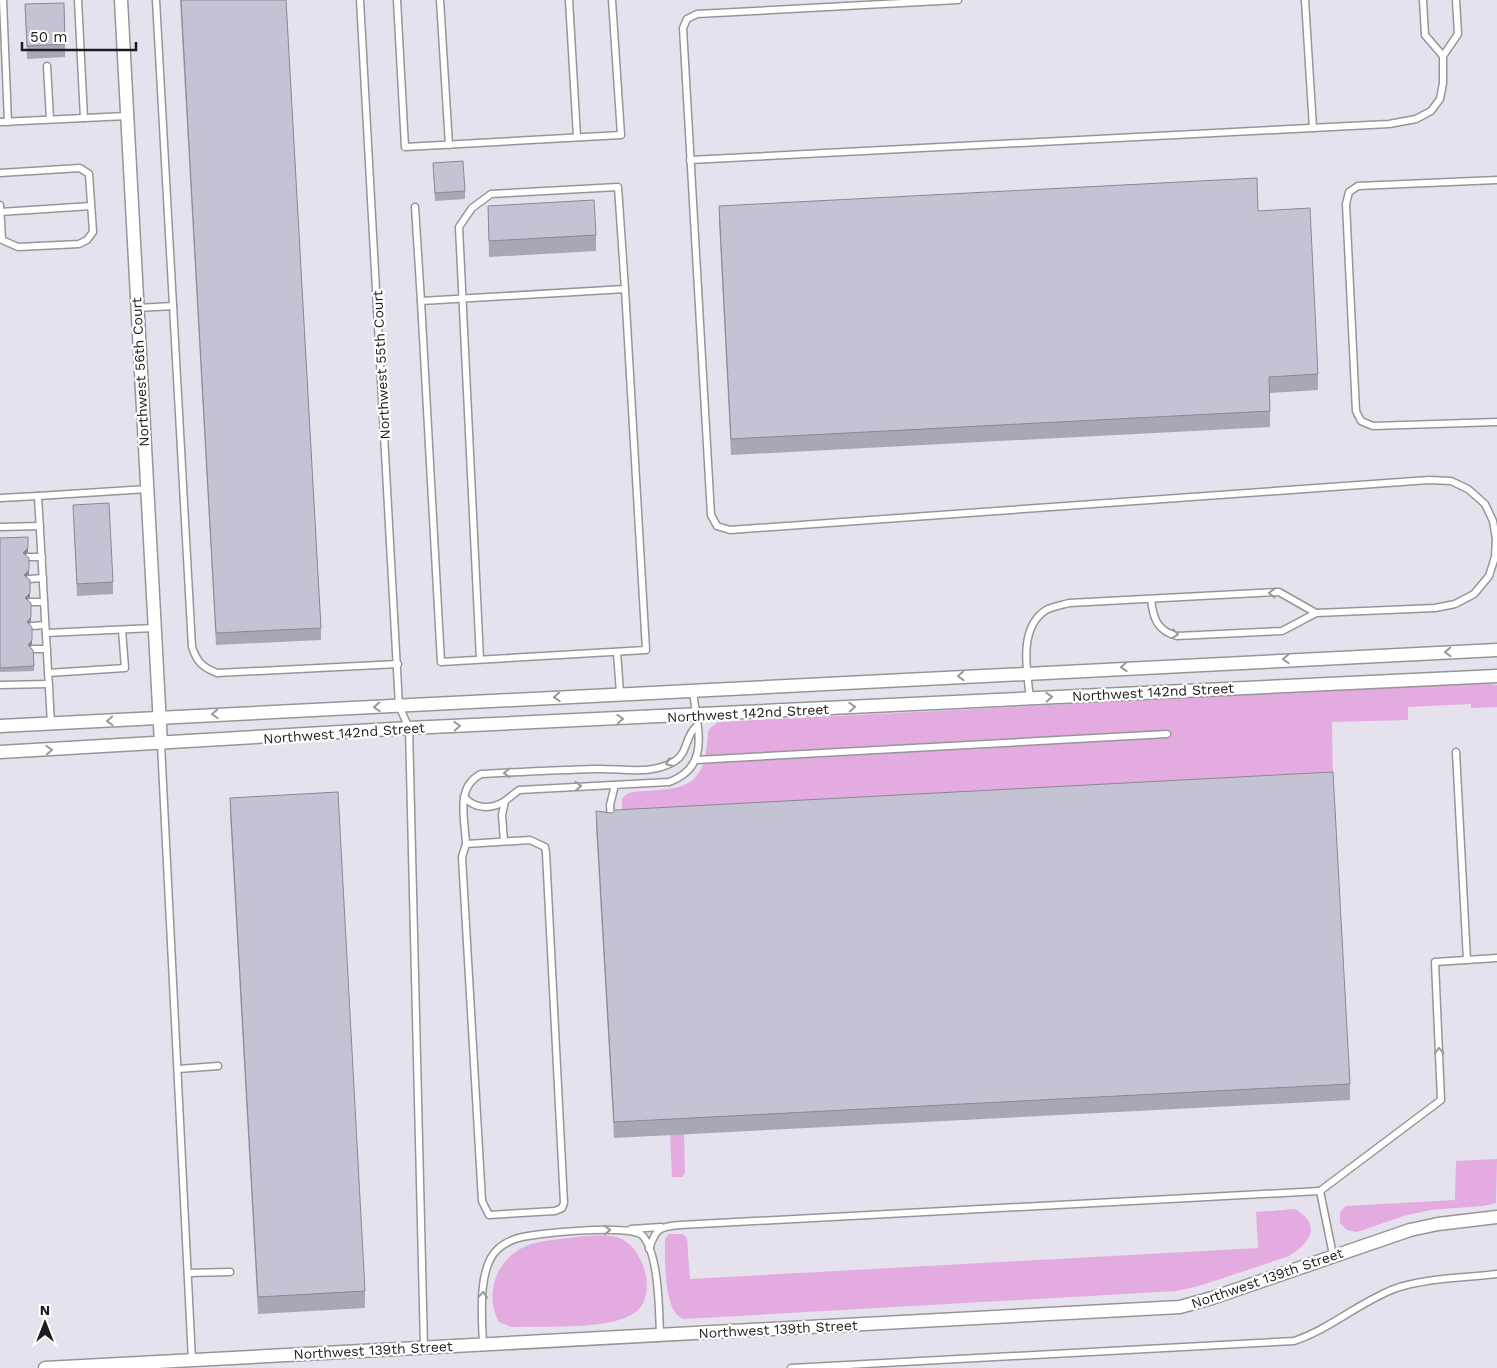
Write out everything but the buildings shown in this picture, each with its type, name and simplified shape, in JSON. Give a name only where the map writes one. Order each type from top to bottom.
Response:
[{"type":"street","name":"Northwest 56th Court","points":[[121,0],[161,744]]},
{"type":"street","name":"Northwest 142nd Street","points":[[0,726],[1028,672],[1497,650]]},
{"type":"street","name":"Northwest 142nd Street","points":[[0,752],[409,728],[696,721],[1030,698],[1497,676]]},
{"type":"street","name":"Northwest 139th Street","points":[[45,1368],[1180,1307],[1204,1301],[1333,1255],[1425,1226],[1497,1217]]},
{"type":"lane","points":[[3,0],[8,122]]},
{"type":"lane","points":[[78,0],[84,118]]},
{"type":"lane","points":[[156,0],[192,647],[198,664],[217,673],[398,664]]},
{"type":"lane","name":"Northwest 55th Court","points":[[360,0],[399,706],[409,728]]},
{"type":"lane","points":[[397,0],[405,147],[621,135],[612,0]]},
{"type":"lane","points":[[440,0],[448,145]]},
{"type":"lane","points":[[569,0],[577,138]]},
{"type":"lane","points":[[958,0],[697,14],[687,19],[684,28],[690,160],[711,515],[717,526],[730,530],[1429,480],[1451,481],[1468,488],[1485,504],[1493,521],[1496,539],[1495,557],[1489,576],[1474,594],[1455,604],[1435,608],[1316,612],[1282,631],[1177,636],[1166,633],[1157,625],[1152,614],[1151,599]]},
{"type":"lane","points":[[1305,0],[1313,128]]},
{"type":"lane","points":[[1423,0],[1425,35],[1443,56]]},
{"type":"lane","points":[[690,160],[1389,124],[1416,119],[1431,111],[1440,99],[1443,83],[1443,56],[1458,34],[1456,0]]},
{"type":"lane","points":[[47,66],[50,119]]},
{"type":"lane","points":[[0,122],[127,116]]},
{"type":"lane","points":[[0,173],[80,168],[89,174],[93,232],[87,240],[79,244],[18,247],[9,245],[2,240],[0,205]]},
{"type":"lane","points":[[1497,180],[1358,186],[1349,192],[1346,204],[1356,411],[1362,421],[1373,426],[1497,422]]},
{"type":"lane","points":[[415,207],[441,662],[646,650],[618,187],[491,194],[472,208],[459,227],[480,659]]},
{"type":"lane","points":[[0,212],[91,206]]},
{"type":"lane","points":[[420,301],[625,289]]},
{"type":"lane","points":[[137,308],[173,306]]},
{"type":"lane","points":[[0,498],[147,488]]},
{"type":"lane","points":[[38,496],[51,723]]},
{"type":"lane","points":[[0,527],[40,526]]},
{"type":"lane","points":[[28,557],[42,557]]},
{"type":"lane","points":[[29,579],[43,578]]},
{"type":"lane","points":[[1030,698],[1028,639],[1033,624],[1046,610],[1068,603],[1279,592],[1316,612]]},
{"type":"lane","points":[[30,602],[44,602]]},
{"type":"lane","points":[[32,626],[46,625]]},
{"type":"lane","points":[[46,633],[154,628]]},
{"type":"lane","points":[[48,673],[125,668],[122,630]]},
{"type":"lane","points":[[33,649],[47,649]]},
{"type":"lane","points":[[617,652],[620,693]]},
{"type":"lane","points":[[0,685],[49,684]]},
{"type":"lane","points":[[464,797],[479,807],[492,807],[505,801],[519,790],[669,782],[681,777],[696,760],[700,736],[696,721],[693,690]]},
{"type":"lane","points":[[466,844],[530,840],[545,847],[564,1203],[562,1208],[555,1211],[490,1215],[482,1201],[462,857],[466,844],[464,797],[466,786],[472,779],[481,774],[599,768],[650,770],[678,759],[685,749],[688,736],[696,721]]},
{"type":"lane","points":[[409,728],[424,1347]]},
{"type":"lane","points":[[696,760],[1167,734]]},
{"type":"lane","points":[[161,744],[192,1360]]},
{"type":"lane","points":[[1456,752],[1467,960]]},
{"type":"lane","points":[[611,824],[610,805],[616,784]]},
{"type":"lane","points":[[504,841],[502,815],[505,801]]},
{"type":"lane","points":[[483,1344],[484,1283],[488,1264],[497,1249],[515,1239],[543,1235],[661,1227],[1320,1191],[1441,1100],[1435,962],[1497,958]]},
{"type":"lane","points":[[178,1069],[218,1066]]},
{"type":"lane","points":[[1320,1191],[1333,1255]]},
{"type":"lane","points":[[649,1248],[654,1235],[661,1227]]},
{"type":"lane","points":[[630,1229],[641,1235],[649,1248],[656,1282],[660,1335]]},
{"type":"lane","points":[[188,1273],[230,1272]]},
{"type":"lane","points":[[791,1368],[1294,1341],[1312,1335],[1379,1296],[1402,1286],[1497,1274]]},
{"type":"shaded area","points":[[1482,683],[1497,685],[1497,707],[1471,708],[1471,704],[1408,707],[1408,720],[1332,722],[1333,789],[622,810],[622,799],[628,793],[673,788],[684,785],[692,780],[699,773],[703,763],[708,732],[718,722]]},
{"type":"shaded area","points":[[684,1134],[685,1173],[682,1177],[672,1177],[670,1135]]},
{"type":"shaded area","points":[[1497,1159],[1496,1203],[1483,1206],[1430,1210],[1404,1216],[1357,1232],[1347,1230],[1340,1223],[1340,1212],[1346,1206],[1455,1200],[1456,1161]]},
{"type":"shaded area","points":[[1295,1209],[1309,1221],[1311,1227],[1308,1239],[1297,1251],[1289,1256],[1202,1285],[1177,1291],[684,1319],[677,1315],[672,1307],[667,1284],[665,1239],[669,1234],[683,1234],[687,1238],[690,1279],[1258,1248],[1256,1212]]},
{"type":"shaded area","points":[[585,1236],[619,1238],[628,1243],[636,1252],[646,1274],[647,1286],[641,1307],[633,1314],[621,1319],[591,1325],[512,1327],[499,1322],[495,1312],[493,1290],[495,1279],[506,1260],[514,1253],[531,1244]]}]
